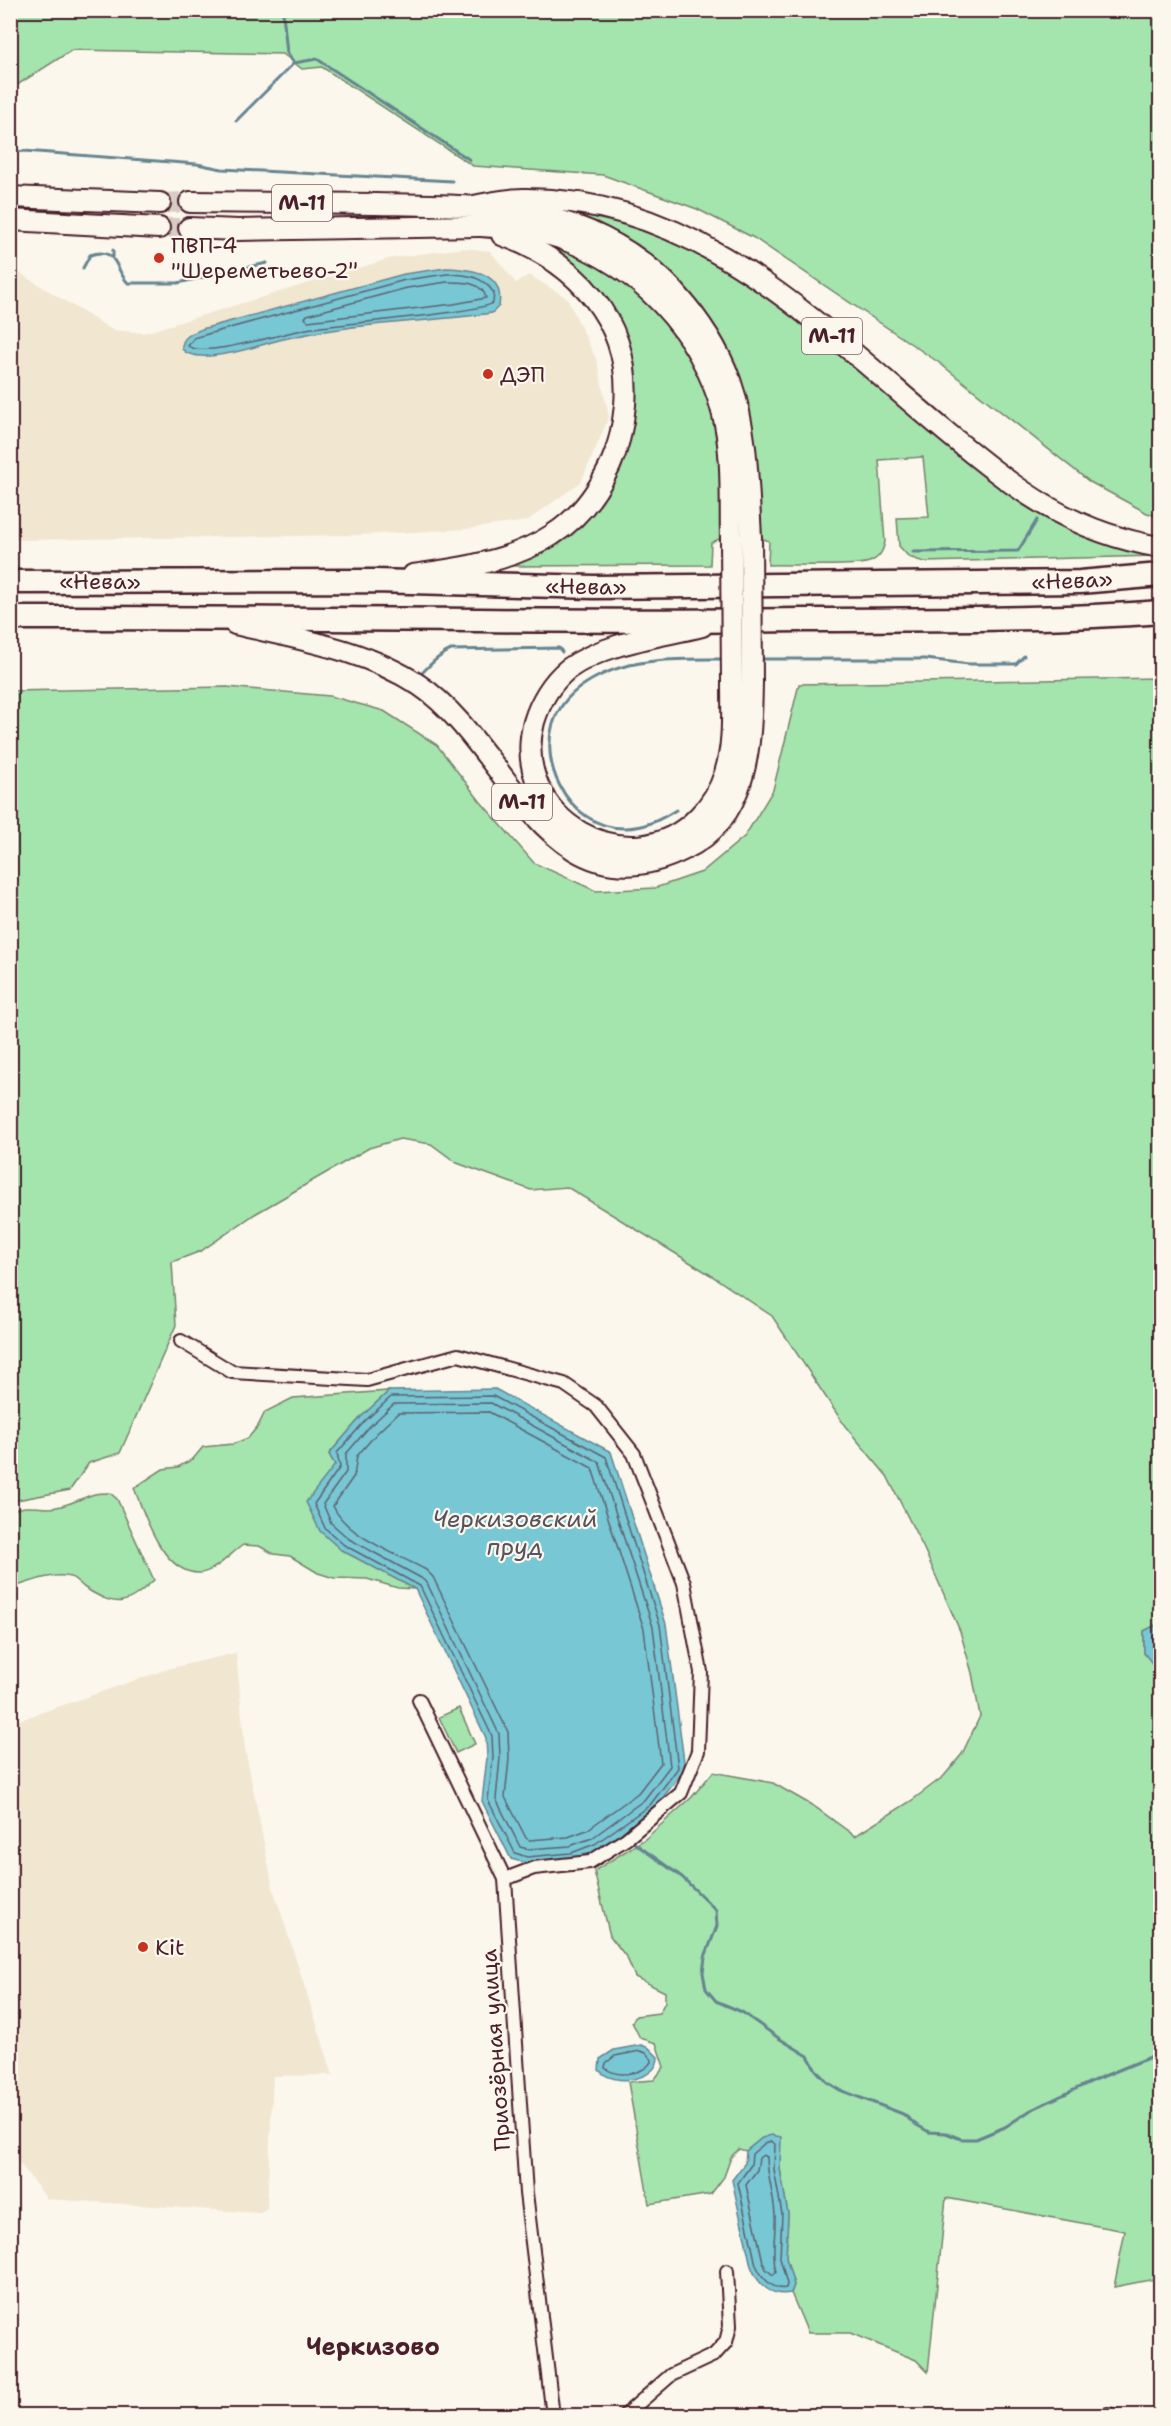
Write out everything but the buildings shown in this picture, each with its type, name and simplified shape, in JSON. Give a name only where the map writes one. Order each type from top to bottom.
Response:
[{"type":"highway","name":"«Нева»","points":[[10,582],[375,581],[594,587],[1080,582],[1161,575]]},
{"type":"highway","name":"«Нева»","points":[[10,618],[209,617],[725,621],[1088,618],[1161,612]]},
{"type":"main road","points":[[10,198],[160,203]]},
{"type":"main road","name":"М-11","points":[[474,206],[520,199],[554,200],[598,206],[638,217],[709,247],[744,267],[785,297],[993,471],[1019,490],[1085,527],[1161,547]]},
{"type":"main road","name":"М-11","points":[[190,202],[474,206],[542,214],[592,231],[637,257],[663,279],[691,310],[720,355],[739,410],[744,436],[741,538],[732,683],[732,728],[725,775],[706,808],[693,822],[676,834],[655,843],[621,846],[600,842],[569,825],[546,800],[532,769],[531,734],[542,700],[552,685],[567,670],[600,652],[725,621]]},
{"type":"main road","points":[[10,220],[159,228]]},
{"type":"main road","name":"М-11","points":[[375,581],[452,570],[519,552],[553,535],[584,509],[603,481],[620,438],[626,390],[624,363],[614,331],[600,306],[581,283],[559,264],[510,238],[479,226]]},
{"type":"main road","name":"М-11","points":[[189,228],[238,230],[479,226],[515,229],[559,238],[584,248],[624,271],[651,292],[677,321],[703,362],[722,412],[741,538],[752,682],[748,754],[743,779],[722,820],[689,848],[667,858],[647,863],[618,864],[594,859],[576,851],[546,829],[455,716],[421,686],[375,660],[209,617]]},
{"type":"street","points":[[181,1341],[232,1372],[367,1380],[458,1355],[564,1384],[596,1406],[634,1454],[684,1583],[701,1672],[698,1751],[681,1793],[626,1839],[590,1862],[534,1868],[505,1879]]},
{"type":"street","name":"Приозёрная улица","points":[[419,1700],[505,1879],[526,2193],[553,2415]]},
{"type":"street","points":[[624,2415],[671,2375],[714,2355],[726,2342],[730,2326],[727,2271]]},
{"type":"shaded area","points":[[464,248],[490,251],[516,283],[529,275],[567,298],[597,361],[609,417],[581,482],[527,521],[467,529],[359,535],[11,540],[10,267],[112,330],[144,333],[392,258]]},
{"type":"shaded area","points":[[236,1653],[245,1749],[273,1888],[333,2075],[273,2076],[267,2208],[260,2213],[47,2199],[11,2152],[11,1723],[171,1668]]},
{"type":"green space","points":[[10,11],[1160,11],[1160,517],[1147,513],[1090,482],[938,362],[754,238],[697,209],[603,175],[473,166],[322,67],[302,69],[283,54],[72,50],[11,89]]},
{"type":"green space","points":[[541,208],[572,210],[637,225],[705,254],[780,304],[997,486],[1016,499],[1073,531],[1113,546],[1157,556],[924,562],[909,557],[899,546],[897,518],[929,517],[923,457],[879,460],[885,542],[881,553],[875,559],[853,564],[768,565],[769,541],[758,537],[736,378]]},
{"type":"green space","points":[[526,238],[579,256],[619,277],[670,325],[697,369],[710,402],[717,439],[721,484],[721,538],[711,543],[710,565],[507,566],[613,478],[619,328]]},
{"type":"green space","points":[[1160,678],[1160,1623],[1144,1631],[1144,1653],[1160,1673],[1160,2278],[1114,2287],[1125,2231],[946,2198],[928,2372],[916,2360],[850,2333],[808,2333],[791,2293],[794,2285],[786,2258],[788,2214],[780,2169],[780,2137],[762,2138],[746,2151],[739,2149],[731,2157],[724,2177],[711,2194],[649,2204],[628,2082],[654,2080],[664,2067],[656,2043],[640,2038],[632,2022],[636,2016],[659,2013],[665,2002],[665,1992],[635,1977],[627,1958],[610,1936],[594,1871],[645,1839],[691,1798],[713,1772],[773,1783],[815,1807],[855,1836],[911,1801],[944,1776],[962,1754],[980,1716],[972,1673],[960,1631],[924,1549],[887,1476],[845,1426],[772,1316],[709,1274],[567,1187],[531,1190],[457,1163],[431,1144],[400,1139],[369,1148],[255,1214],[201,1251],[172,1262],[176,1325],[120,1453],[89,1463],[70,1490],[11,1501],[10,691],[227,687],[330,696],[384,711],[437,745],[480,801],[534,863],[596,891],[655,888],[702,872],[745,836],[773,790],[799,684]]},
{"type":"green space","points":[[389,1391],[361,1417],[329,1454],[335,1465],[341,1550],[415,1589],[398,1588],[367,1579],[334,1578],[318,1573],[290,1556],[274,1554],[259,1546],[243,1545],[217,1566],[200,1573],[187,1571],[165,1554],[150,1527],[134,1488],[163,1469],[178,1467],[193,1459],[203,1447],[233,1444],[248,1438],[258,1426],[265,1412],[293,1398]]},
{"type":"green space","points":[[110,1493],[117,1499],[154,1580],[136,1595],[122,1601],[106,1599],[85,1588],[74,1579],[63,1576],[40,1579],[11,1588],[11,1511],[26,1507],[55,1508],[95,1494]]},
{"type":"green space","points":[[459,1708],[475,1744],[456,1753],[439,1717]]},
{"type":"water","points":[[446,268],[475,271],[491,279],[497,286],[499,306],[492,313],[305,334],[214,356],[190,354],[182,349],[185,338],[202,329],[404,274]]},
{"type":"water","name":"Черкизовский пруд","points":[[495,1389],[611,1452],[666,1624],[685,1769],[654,1809],[598,1850],[573,1859],[526,1863],[511,1859],[482,1801],[487,1757],[486,1738],[415,1589],[341,1550],[320,1531],[306,1502],[335,1465],[329,1454],[361,1417],[389,1391]]},
{"type":"water","points":[[1160,1623],[1160,1673],[1144,1653],[1144,1631]]},
{"type":"water","points":[[641,2045],[649,2048],[658,2057],[651,2072],[634,2079],[624,2080],[614,2079],[599,2070],[600,2059],[614,2050]]},
{"type":"water","points":[[772,2135],[781,2137],[780,2169],[788,2214],[786,2258],[794,2285],[791,2293],[784,2294],[766,2288],[754,2273],[732,2180],[745,2163],[746,2151],[762,2138]]},
{"type":"waterway","points":[[293,10],[283,13],[287,53],[294,63]]},
{"type":"waterway","points":[[236,121],[294,63],[317,59],[470,160]]},
{"type":"waterway","points":[[10,153],[24,151],[197,164],[222,169],[452,181]]},
{"type":"waterway","points":[[113,250],[113,257]]},
{"type":"waterway","points":[[83,268],[90,255],[106,254],[111,256],[128,283],[178,283],[267,263]]},
{"type":"waterway","points":[[913,552],[1018,551],[1037,520]]},
{"type":"waterway","points":[[422,673],[439,657],[451,650],[559,648],[562,652]]},
{"type":"waterway","points":[[758,659],[925,659],[969,664],[1016,664],[1024,656]]},
{"type":"waterway","points":[[676,810],[652,823],[632,828],[604,825],[586,816],[571,803],[560,786],[552,766],[550,746],[552,726],[561,707],[573,693],[588,682],[613,670],[660,660],[725,659]]},
{"type":"waterway","points":[[630,1840],[682,1877],[716,1910],[717,1926],[705,1957],[703,1973],[706,1989],[716,2001],[742,2012],[808,2056],[816,2070],[827,2082],[840,2090],[903,2114],[929,2132],[946,2133],[961,2139],[976,2139],[1005,2127],[1031,2110],[1097,2079],[1160,2053]]},
{"type":"tunnel","points":[[160,203],[190,202]]},
{"type":"tunnel","points":[[159,228],[189,228]]},
{"type":"place","name":"ПВП-4 \"Шереметьево-2\"","points":[[159,258]]},
{"type":"place","name":"ДЭП","points":[[488,374]]},
{"type":"place","name":"Kit","points":[[143,1947]]},
{"type":"district","name":"Черкизово","points":[[373,2347]]}]
